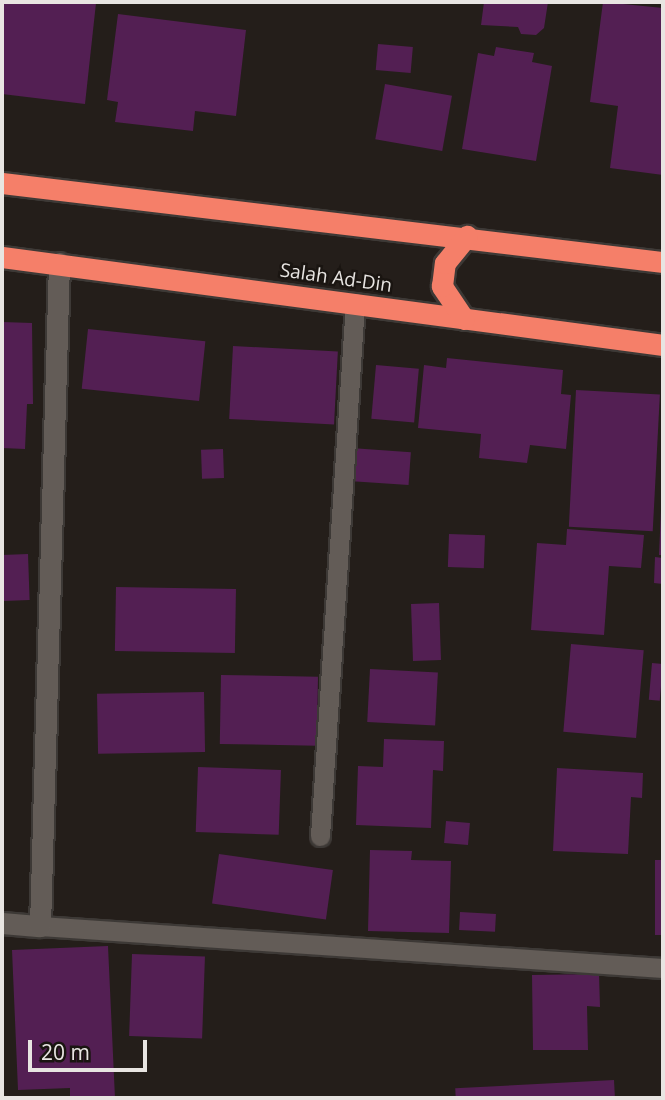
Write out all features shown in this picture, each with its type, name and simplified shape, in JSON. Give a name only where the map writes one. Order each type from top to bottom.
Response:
[{"type":"highway","points":[[2,183],[663,261]]},
{"type":"highway","points":[[464,319],[442,286],[445,263],[467,236]]},
{"type":"highway","name":"Salah Ad-Din","points":[[2,257],[663,345]]},
{"type":"street","points":[[2,923],[40,926],[58,263]]},
{"type":"lane","points":[[320,836],[355,303]]},
{"type":"lane","points":[[40,926],[663,968]]},
{"type":"building","points":[[2,2],[96,3],[85,104],[2,94]]},
{"type":"building","points":[[484,2],[548,2],[544,28],[536,35],[521,34],[518,27],[481,25]]},
{"type":"building","points":[[603,2],[663,8],[663,175],[610,168],[618,106],[590,102]]},
{"type":"building","points":[[118,14],[246,30],[236,116],[195,111],[193,131],[115,122],[118,102],[107,100]]},
{"type":"building","points":[[378,44],[413,47],[411,73],[376,70]]},
{"type":"building","points":[[496,47],[534,53],[532,62],[552,66],[536,161],[462,149],[478,53],[494,56]]},
{"type":"building","points":[[385,84],[452,96],[442,151],[375,139]]},
{"type":"building","points":[[2,322],[32,323],[33,404],[27,404],[25,449],[2,448]]},
{"type":"building","points":[[88,329],[205,341],[199,401],[82,389]]},
{"type":"building","points":[[233,346],[338,351],[334,424],[229,419]]},
{"type":"building","points":[[447,358],[563,370],[561,394],[571,395],[566,449],[530,445],[527,463],[479,458],[481,434],[418,428],[424,365],[446,368]]},
{"type":"building","points":[[376,365],[419,369],[414,423],[371,419]]},
{"type":"building","points":[[576,390],[660,394],[653,531],[569,527]]},
{"type":"building","points":[[351,448],[411,452],[409,485],[349,481]]},
{"type":"building","points":[[223,449],[224,478],[202,479],[201,450]]},
{"type":"building","points":[[661,510],[663,555],[659,555]]},
{"type":"building","points":[[567,529],[644,535],[641,568],[609,566],[604,635],[531,630],[537,543],[566,545]]},
{"type":"building","points":[[449,534],[485,535],[484,568],[448,567]]},
{"type":"building","points":[[28,554],[30,600],[4,601],[2,555]]},
{"type":"building","points":[[655,557],[663,558],[663,584],[654,583]]},
{"type":"building","points":[[116,587],[236,589],[235,653],[115,651]]},
{"type":"building","points":[[439,603],[441,660],[413,661],[411,604]]},
{"type":"building","points":[[571,644],[644,650],[636,738],[563,732]]},
{"type":"building","points":[[652,663],[663,664],[660,701],[649,700]]},
{"type":"building","points":[[370,669],[438,673],[435,725],[367,722]]},
{"type":"building","points":[[221,675],[318,677],[317,746],[220,744]]},
{"type":"building","points":[[204,692],[205,752],[98,754],[97,694]]},
{"type":"building","points":[[384,739],[444,741],[443,771],[433,770],[431,828],[356,825],[358,766],[383,767]]},
{"type":"building","points":[[198,767],[281,770],[279,835],[196,832]]},
{"type":"building","points":[[557,768],[643,773],[642,798],[631,797],[628,854],[553,851]]},
{"type":"building","points":[[446,821],[470,823],[468,845],[444,843]]},
{"type":"building","points":[[370,850],[412,851],[411,860],[451,861],[449,933],[368,931]]},
{"type":"building","points":[[219,854],[333,870],[326,920],[212,904]]},
{"type":"building","points":[[655,860],[663,860],[663,935],[655,935]]},
{"type":"building","points":[[460,912],[496,914],[495,932],[459,930]]},
{"type":"building","points":[[108,946],[115,1098],[70,1098],[70,1088],[18,1090],[12,950]]},
{"type":"building","points":[[132,954],[205,957],[202,1038],[129,1036]]},
{"type":"building","points":[[599,974],[600,1007],[587,1006],[588,1050],[533,1050],[532,975]]},
{"type":"building","points":[[614,1080],[615,1098],[456,1098],[455,1088]]}]
